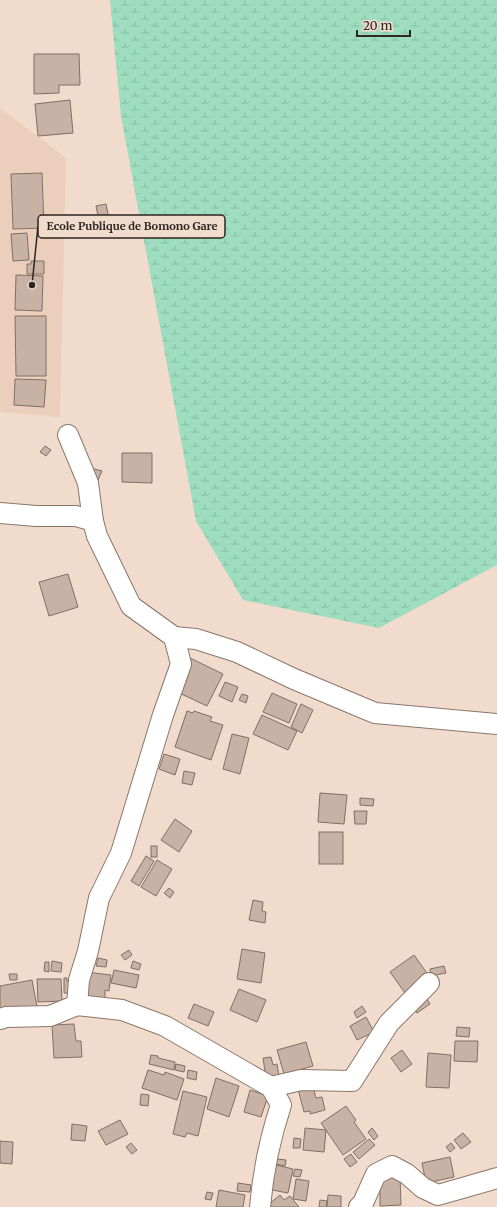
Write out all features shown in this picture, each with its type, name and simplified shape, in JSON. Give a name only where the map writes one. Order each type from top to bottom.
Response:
[{"type":"street","points":[[68,435],[88,483],[97,536],[131,606],[174,637],[196,639],[237,652],[294,679],[375,713],[497,724]]},
{"type":"street","points":[[0,513],[14,515],[76,516],[94,521]]},
{"type":"street","points":[[77,1005],[79,980],[88,951],[99,898],[121,854],[163,715],[181,664],[174,637]]},
{"type":"street","points":[[271,1087],[301,1080],[352,1081],[388,1023],[429,983]]},
{"type":"street","points":[[0,1019],[6,1017],[50,1016],[77,1005],[122,1010],[165,1026],[271,1087],[281,1105],[273,1130],[262,1182],[260,1207]]},
{"type":"street","points":[[359,1207],[363,1203],[376,1174],[392,1166],[407,1174],[423,1188],[438,1195],[497,1178]]},
{"type":"shaded area","points":[[0,108],[66,158],[60,417],[0,412]]},
{"type":"green space","points":[[110,0],[497,0],[497,565],[379,628],[243,600],[196,521],[121,116]]},
{"type":"building","points":[[34,54],[79,54],[80,85],[59,85],[59,93],[34,94]]},
{"type":"building","points":[[70,100],[73,133],[38,136],[35,104]]},
{"type":"building","points":[[42,173],[44,228],[13,229],[11,174]]},
{"type":"building","points":[[106,204],[109,219],[99,221],[96,206]]},
{"type":"building","points":[[27,233],[29,260],[13,261],[11,234]]},
{"type":"building","points":[[31,261],[44,261],[44,274],[27,274],[27,264],[31,264]]},
{"type":"building","points":[[16,275],[43,276],[42,311],[15,310]]},
{"type":"building","points":[[15,316],[46,316],[46,376],[16,376]]},
{"type":"building","points":[[15,379],[46,380],[44,407],[14,405]]},
{"type":"building","points":[[45,446],[51,450],[46,456],[40,452]]},
{"type":"building","points":[[122,453],[152,453],[152,483],[122,482]]},
{"type":"building","points":[[91,468],[102,471],[98,480],[88,476]]},
{"type":"building","points":[[68,574],[78,607],[49,616],[39,582]]},
{"type":"building","points":[[190,658],[223,674],[207,706],[175,691]]},
{"type":"building","points":[[225,682],[238,687],[232,702],[219,696]]},
{"type":"building","points":[[272,693],[297,704],[289,723],[263,712]]},
{"type":"building","points":[[242,694],[248,696],[246,703],[239,700]]},
{"type":"building","points":[[301,704],[313,710],[302,733],[291,727]]},
{"type":"building","points":[[187,711],[193,713],[194,711],[212,717],[210,721],[223,725],[211,760],[175,747]]},
{"type":"building","points":[[262,715],[297,731],[288,750],[253,734]]},
{"type":"building","points":[[232,734],[249,738],[240,774],[223,769]]},
{"type":"building","points":[[164,754],[180,759],[175,775],[159,769]]},
{"type":"building","points":[[184,771],[195,773],[192,785],[182,783]]},
{"type":"building","points":[[320,793],[347,795],[344,824],[318,822]]},
{"type":"building","points":[[360,798],[374,799],[373,806],[360,805]]},
{"type":"building","points":[[354,811],[367,811],[366,824],[355,824]]},
{"type":"building","points":[[175,819],[192,831],[179,852],[161,840]]},
{"type":"building","points":[[319,832],[343,832],[343,864],[319,864]]},
{"type":"building","points":[[151,846],[157,846],[157,857],[151,857]]},
{"type":"building","points":[[146,856],[154,861],[139,886],[131,881]]},
{"type":"building","points":[[157,860],[172,869],[156,896],[141,887]]},
{"type":"building","points":[[169,888],[174,892],[170,898],[164,893]]},
{"type":"building","points":[[253,900],[263,902],[262,911],[266,912],[265,923],[249,920]]},
{"type":"building","points":[[242,949],[265,953],[261,983],[237,979]]},
{"type":"building","points":[[129,950],[132,955],[125,960],[121,955]]},
{"type":"building","points":[[414,955],[429,976],[405,993],[390,972]]},
{"type":"building","points":[[98,958],[107,960],[106,967],[96,966]]},
{"type":"building","points":[[52,961],[62,963],[61,972],[51,971]]},
{"type":"building","points":[[133,961],[141,964],[139,970],[131,968]]},
{"type":"building","points":[[45,962],[49,962],[49,972],[44,971]]},
{"type":"building","points":[[444,966],[446,973],[431,976],[430,969]]},
{"type":"building","points":[[114,970],[139,975],[136,988],[111,983]]},
{"type":"building","points":[[86,972],[111,975],[109,991],[105,990],[105,999],[83,996]]},
{"type":"building","points":[[9,974],[17,974],[17,980],[10,980]]},
{"type":"building","points":[[64,978],[67,978],[67,981],[72,981],[72,993],[64,993]]},
{"type":"building","points":[[37,979],[61,979],[62,1001],[38,1002]]},
{"type":"building","points":[[32,980],[37,1006],[0,1013],[0,986]]},
{"type":"building","points":[[239,989],[266,1000],[257,1022],[230,1010]]},
{"type":"building","points":[[425,996],[430,1004],[417,1013],[412,1006]]},
{"type":"building","points":[[194,1004],[214,1012],[208,1026],[188,1018]]},
{"type":"building","points":[[362,1006],[366,1012],[357,1018],[354,1012]]},
{"type":"building","points":[[366,1017],[374,1032],[357,1040],[350,1026]]},
{"type":"building","points":[[74,1024],[76,1041],[81,1041],[82,1057],[54,1058],[52,1025]]},
{"type":"building","points":[[457,1027],[470,1028],[469,1037],[456,1036]]},
{"type":"building","points":[[455,1041],[478,1041],[477,1062],[454,1061]]},
{"type":"building","points":[[306,1042],[313,1066],[284,1074],[277,1050]]},
{"type":"building","points":[[402,1050],[412,1064],[401,1072],[391,1058]]},
{"type":"building","points":[[428,1053],[451,1055],[449,1088],[426,1087]]},
{"type":"building","points":[[151,1055],[175,1062],[174,1070],[149,1064]]},
{"type":"building","points":[[271,1057],[273,1065],[277,1064],[279,1076],[266,1078],[263,1058]]},
{"type":"building","points":[[176,1064],[185,1066],[184,1072],[175,1070]]},
{"type":"building","points":[[148,1070],[164,1075],[165,1072],[184,1079],[177,1100],[142,1088]]},
{"type":"building","points":[[188,1070],[197,1072],[196,1080],[187,1078]]},
{"type":"building","points":[[216,1078],[239,1086],[229,1117],[207,1109]]},
{"type":"building","points":[[298,1089],[319,1090],[314,1091],[316,1098],[322,1097],[325,1110],[310,1114],[310,1111],[304,1112]]},
{"type":"building","points":[[250,1090],[268,1096],[261,1117],[244,1112]]},
{"type":"building","points":[[183,1091],[207,1097],[198,1136],[187,1133],[185,1137],[173,1134]]},
{"type":"building","points":[[141,1094],[149,1095],[148,1106],[140,1105]]},
{"type":"building","points":[[346,1106],[356,1120],[354,1122],[366,1139],[343,1155],[321,1123]]},
{"type":"building","points":[[120,1120],[128,1134],[106,1145],[98,1131]]},
{"type":"building","points":[[72,1124],[87,1126],[85,1141],[71,1140]]},
{"type":"building","points":[[305,1128],[326,1130],[324,1152],[303,1150]]},
{"type":"building","points":[[372,1128],[378,1136],[374,1140],[368,1132]]},
{"type":"building","points":[[463,1133],[471,1142],[461,1149],[454,1140]]},
{"type":"building","points":[[294,1138],[301,1139],[300,1148],[293,1148]]},
{"type":"building","points":[[369,1139],[375,1145],[359,1159],[353,1152]]},
{"type":"building","points":[[0,1141],[13,1142],[12,1164],[0,1163]]},
{"type":"building","points":[[131,1143],[137,1150],[132,1154],[126,1147]]},
{"type":"building","points":[[451,1143],[455,1148],[450,1152],[446,1147]]},
{"type":"building","points":[[351,1154],[357,1162],[350,1167],[344,1159]]},
{"type":"building","points":[[450,1157],[454,1177],[426,1183],[422,1163]]},
{"type":"building","points":[[277,1159],[286,1160],[285,1166],[276,1164]]},
{"type":"building","points":[[272,1164],[293,1169],[288,1193],[267,1189]]},
{"type":"building","points":[[295,1169],[302,1170],[300,1177],[293,1176]]},
{"type":"building","points":[[400,1176],[401,1205],[380,1206],[380,1177]]},
{"type":"building","points":[[296,1179],[309,1181],[306,1201],[293,1199]]},
{"type":"building","points":[[238,1183],[251,1185],[250,1192],[237,1191]]},
{"type":"building","points":[[219,1190],[245,1195],[243,1207],[216,1207]]},
{"type":"building","points":[[207,1192],[213,1193],[211,1200],[205,1199]]},
{"type":"building","points":[[280,1195],[284,1200],[290,1196],[299,1207],[272,1207],[269,1204]]},
{"type":"building","points":[[328,1195],[341,1196],[341,1207],[327,1207]]},
{"type":"building","points":[[320,1200],[327,1201],[326,1207],[319,1207]]},
{"type":"place","name":"Ecole Publique de Bomono Gare","points":[[32,285]]}]
